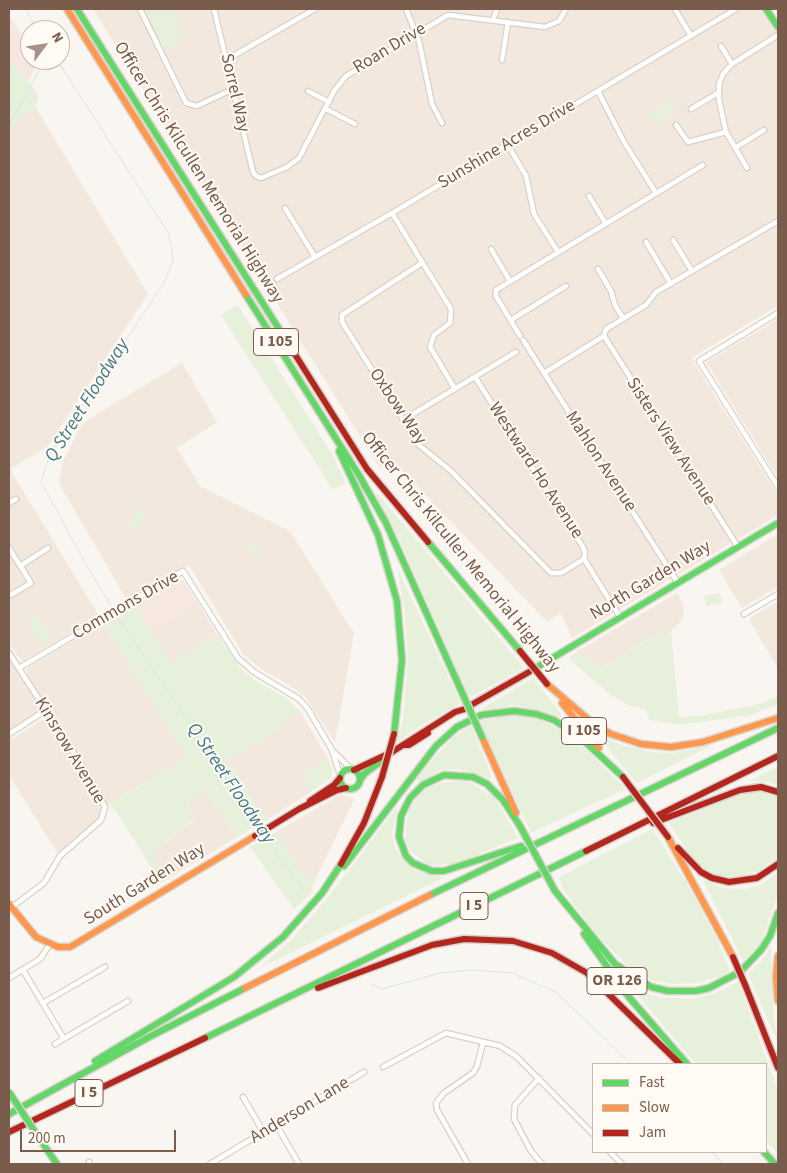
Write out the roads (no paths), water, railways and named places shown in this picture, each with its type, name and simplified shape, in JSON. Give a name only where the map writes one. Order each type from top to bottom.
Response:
[{"type":"main road","name":"Officer Chris Kilcullen Memorial Highway","points":[[67,9],[360,477],[386,524],[520,826],[555,891],[611,973],[686,1063]]},
{"type":"main road","name":"Officer Chris Kilcullen Memorial Highway","points":[[77,9],[367,469],[547,684],[668,837],[707,905],[733,957],[778,1068]]},
{"type":"main road","points":[[766,9],[778,27]]},
{"type":"main road","points":[[320,413],[375,526],[397,601],[402,660],[394,734],[382,777],[360,830],[322,893]]},
{"type":"main road","name":"North Garden Way","points":[[539,666],[778,523]]},
{"type":"main road","points":[[471,705],[529,672]]},
{"type":"main road","points":[[547,684],[596,726],[618,737],[641,744],[671,747],[697,743],[778,718]]},
{"type":"main road","name":"South Garden Way","points":[[50,944],[63,948],[77,944],[304,806],[334,786],[345,770],[352,769],[409,744],[465,709],[455,712],[406,741],[404,745]]},
{"type":"main road","points":[[78,1075],[89,1064],[234,977],[283,937],[322,893],[432,750],[450,732],[474,718],[514,710],[544,716],[572,731],[622,777]]},
{"type":"main road","name":"I 5","points":[[9,1114],[212,1004],[558,832],[778,728]]},
{"type":"main road","points":[[360,780],[365,772],[392,752]]},
{"type":"main road","name":"I 5","points":[[9,1132],[283,1000],[778,756]]},
{"type":"main road","points":[[352,769],[358,774],[360,780]]},
{"type":"main road","points":[[520,826],[503,800],[487,784],[468,776],[444,775],[423,785],[410,798],[401,816],[399,837],[406,856],[413,863],[432,871],[444,871],[558,832]]},
{"type":"main road","points":[[340,776],[341,784],[346,788]]},
{"type":"main road","name":"South Garden Way","points":[[304,806],[336,790],[355,788],[360,780]]},
{"type":"main road","points":[[609,840],[740,790],[761,788],[778,792]]},
{"type":"main road","points":[[668,837],[690,863],[701,872],[719,880],[739,882],[757,878],[778,864]]},
{"type":"main road","points":[[555,891],[615,964],[651,987],[668,991],[696,991],[709,988],[740,972],[766,943],[778,913]]},
{"type":"main road","points":[[10,906],[31,933],[50,944]]},
{"type":"main road","points":[[283,1000],[432,945],[464,939],[513,941],[552,953],[587,973],[621,1003],[679,1063]]},
{"type":"main road","points":[[778,956],[776,977],[778,1001]]},
{"type":"main road","points":[[9,1092],[57,1164]]},
{"type":"main road","points":[[765,1153],[775,1164]]},
{"type":"street","points":[[140,9],[186,103],[197,106],[233,89]]},
{"type":"street","name":"Sorrel Way","points":[[214,9],[253,172],[256,176]]},
{"type":"street","points":[[226,60],[315,9]]},
{"type":"street","points":[[406,9],[416,34],[430,97],[442,123]]},
{"type":"street","points":[[494,20],[497,9]]},
{"type":"street","name":"Roan Drive","points":[[256,176],[264,177],[297,160],[329,102],[346,76],[450,14],[548,26],[559,21],[566,9]]},
{"type":"street","points":[[674,9],[691,36]]},
{"type":"street","name":"Sunshine Acres Drive","points":[[276,279],[392,213],[736,9]]},
{"type":"street","points":[[502,60],[508,22]]},
{"type":"street","points":[[747,168],[726,132],[718,93],[721,78],[732,64],[778,35]]},
{"type":"street","points":[[722,46],[732,64]]},
{"type":"street","points":[[308,91],[329,102]]},
{"type":"street","points":[[598,91],[624,142],[656,193]]},
{"type":"street","points":[[691,109],[718,93]]},
{"type":"street","points":[[326,109],[355,124]]},
{"type":"street","points":[[676,125],[688,142],[726,132]]},
{"type":"street","points":[[735,148],[764,130]]},
{"type":"street","points":[[508,144],[526,176],[534,214],[558,252]]},
{"type":"street","points":[[491,249],[510,281],[704,165]]},
{"type":"street","points":[[589,196],[606,224]]},
{"type":"street","points":[[285,208],[315,257]]},
{"type":"street","points":[[392,213],[452,312],[450,322],[434,335],[430,346],[455,388]]},
{"type":"street","points":[[544,373],[604,336],[604,330],[646,305],[655,293],[778,221]]},
{"type":"street","points":[[673,240],[692,271]]},
{"type":"street","points":[[646,242],[671,284]]},
{"type":"street","name":"Oxbow Way","points":[[422,263],[340,318],[419,445],[451,471],[548,571],[558,574],[584,559]]},
{"type":"street","points":[[598,268],[623,318]]},
{"type":"street","name":"Mahlon Avenue","points":[[510,281],[498,289],[495,294],[521,338],[678,583]]},
{"type":"street","points":[[511,320],[566,286]]},
{"type":"street","points":[[778,313],[699,361],[778,487]]},
{"type":"street","name":"Sisters View Avenue","points":[[604,336],[738,547]]},
{"type":"street","points":[[403,420],[516,352]]},
{"type":"street","name":"Westward Ho Avenue","points":[[475,377],[583,547],[586,553],[584,559],[620,617]]},
{"type":"street","points":[[9,503],[16,499]]},
{"type":"street","points":[[9,548],[30,583],[9,596]]},
{"type":"street","points":[[20,566],[48,548]]},
{"type":"street","name":"Commons Drive","points":[[19,668],[183,571],[238,658],[254,672],[299,700],[308,709],[332,750],[340,776]]},
{"type":"street","points":[[744,614],[778,594]]},
{"type":"street","name":"Kinsrow Avenue","points":[[9,653],[103,801],[104,811],[95,826],[60,856],[44,883],[10,906]]},
{"type":"street","points":[[9,734],[46,710]]},
{"type":"street","name":"Commons Drive","points":[[332,750],[352,769]]},
{"type":"street","points":[[9,978],[44,956],[50,944]]},
{"type":"street","points":[[43,1003],[106,966]]},
{"type":"street","points":[[23,970],[64,1039]]},
{"type":"street","points":[[55,1044],[128,1001]]},
{"type":"street","points":[[383,1067],[441,1034],[508,1049],[592,1133]]},
{"type":"street","points":[[467,1164],[437,1110],[436,1103],[444,1093],[473,1073],[478,1066],[483,1043]]},
{"type":"street","name":"Anderson Lane","points":[[214,1163],[364,1072]]},
{"type":"street","points":[[539,1078],[516,1105],[514,1119],[527,1144],[542,1164]]},
{"type":"street","points":[[243,1097],[264,1133]]},
{"type":"street","points":[[277,1126],[299,1164]]},
{"type":"street","points":[[611,1153],[622,1164]]},
{"type":"waterway","name":"Q Street Floodway","points":[[25,9],[32,20]]},
{"type":"waterway","points":[[9,125],[39,70]]},
{"type":"waterway","name":"Q Street Floodway","points":[[63,70],[169,234],[173,261],[164,283],[50,454],[41,482],[88,568],[114,610]]},
{"type":"waterway","name":"Q Street Floodway","points":[[116,613],[260,830]]},
{"type":"waterway","name":"Q Street Floodway","points":[[263,834],[303,890]]},
{"type":"waterway","name":"Q Street Floodway","points":[[371,984],[382,989],[440,973],[472,970],[512,973],[556,992],[630,1063]]},
{"type":"waterway","name":"Q Street Floodway","points":[[713,1153],[723,1164]]}]
